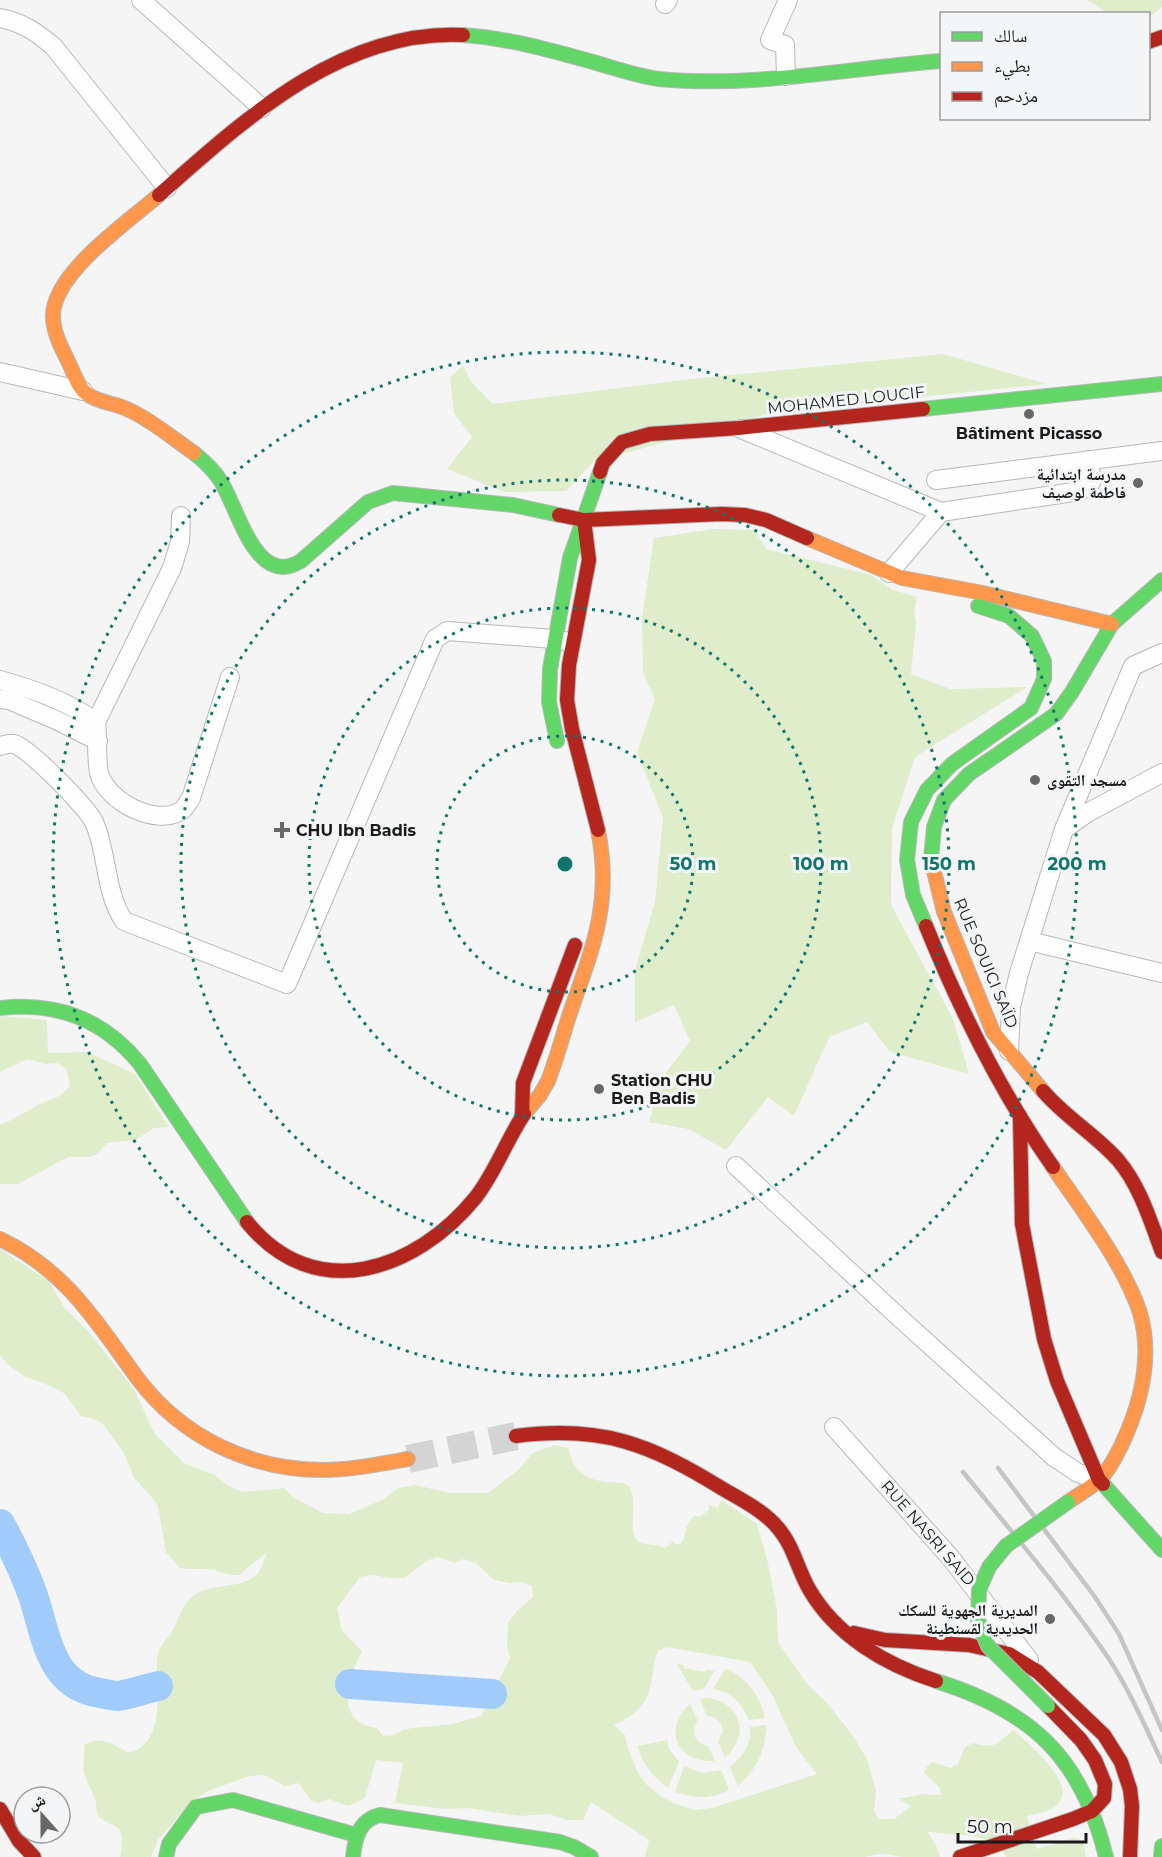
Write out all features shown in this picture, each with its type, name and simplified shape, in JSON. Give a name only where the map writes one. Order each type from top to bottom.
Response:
[{"type":"main road","points":[[940,61],[895,63],[786,76],[707,80],[661,79],[521,42],[482,36],[451,34],[416,37],[380,46],[344,58],[311,75],[262,108],[91,255],[65,282],[56,299],[53,314],[55,334],[83,391],[130,409],[211,468],[221,480],[254,549],[270,565],[281,568],[290,567],[302,561],[368,502],[393,493],[513,505],[584,520],[745,515],[766,520],[896,576],[1009,616],[1032,636],[1044,661],[1044,679],[1031,708],[998,734],[952,764],[927,790],[911,822],[907,860],[912,895],[946,975],[982,1048],[1033,1106],[1130,1289],[1140,1314],[1145,1342],[1139,1400],[1124,1442],[1113,1462],[1099,1480],[1006,1546],[990,1567],[979,1590],[978,1621],[988,1646],[1081,1740],[1095,1760],[1106,1791],[1100,1804],[1092,1810],[1053,1827],[960,1857]]},
{"type":"main road","name":"MOHAMED LOUCIF","points":[[560,752],[549,702],[550,669],[570,558],[603,463],[622,442],[650,434],[738,428],[1162,384]]},
{"type":"main road","points":[[0,1008],[21,1007],[56,1011],[76,1016],[112,1034],[140,1064],[224,1190],[253,1228],[263,1240],[289,1259],[316,1268],[352,1271],[390,1264],[433,1239],[471,1202],[492,1175],[522,1116],[544,1089],[595,939],[602,906],[604,867],[602,844],[568,711],[567,697],[578,644],[589,558],[584,520]]},
{"type":"main road","points":[[896,576],[983,592],[1112,624]]},
{"type":"main road","name":"RUE SOUICI SAÏD","points":[[1162,580],[1112,624],[1072,692],[1056,714],[969,774],[944,800],[934,827],[930,859],[944,912],[993,1032],[1009,1051],[1033,1106],[1116,1159],[1130,1176],[1145,1206],[1162,1250]]},
{"type":"main road","points":[[586,847],[589,872]]},
{"type":"main road","points":[[522,1116],[523,1083],[580,933]]},
{"type":"main road","points":[[1033,1106],[1022,1224],[1044,1339],[1057,1381],[1099,1480],[1162,1550]]},
{"type":"main road","points":[[0,1239],[25,1251],[63,1281],[87,1308],[159,1404],[200,1435],[248,1457],[283,1467],[341,1469],[408,1459]]},
{"type":"main road","points":[[516,1436],[566,1431],[642,1445],[716,1484],[764,1516],[783,1533],[813,1596],[838,1626],[885,1661],[979,1696],[1017,1716],[1052,1744],[1066,1760],[1092,1810],[1106,1857]]},
{"type":"main road","points":[[838,1626],[851,1632],[885,1640],[969,1645],[1009,1654],[1038,1672],[1104,1735],[1121,1762],[1130,1789],[1132,1806],[1130,1857]]},
{"type":"main road","points":[[969,1645],[970,1663]]},
{"type":"main road","points":[[972,1677],[979,1696]]},
{"type":"main road","points":[[165,1857],[169,1844],[196,1807],[233,1800],[356,1835]]},
{"type":"main road","points":[[0,1809],[12,1832],[8,1849]]},
{"type":"main road","points":[[352,1857],[356,1835],[367,1819],[380,1815],[560,1842],[574,1846],[591,1857]]},
{"type":"main road","points":[[22,1845],[34,1857]]},
{"type":"main road","points":[[1161,1857],[1162,1846]]},
{"type":"street","points":[[141,0],[262,108]]},
{"type":"street","points":[[786,76],[785,45],[770,40],[788,0]]},
{"type":"street","points":[[0,18],[32,29],[53,46],[167,188]]},
{"type":"street","points":[[0,372],[83,391]]},
{"type":"street","points":[[738,428],[941,512],[1080,491],[1089,486],[1092,480],[1088,460]]},
{"type":"street","points":[[936,480],[1162,451]]},
{"type":"street","points":[[896,576],[941,512]]},
{"type":"street","points":[[181,516],[180,542],[172,568],[96,722],[99,774],[110,792],[131,808],[151,815],[171,815],[183,809],[191,798],[230,677]]},
{"type":"street","points":[[0,746],[12,743],[25,750],[88,811],[96,825],[116,909],[124,921],[286,984],[435,639],[447,631],[554,639],[578,644]]},
{"type":"street","points":[[1009,1051],[1011,1008],[1064,829],[1133,666],[1162,653]]},
{"type":"street","points":[[0,680],[40,691],[81,711],[96,722]]},
{"type":"street","points":[[0,699],[9,700],[56,720],[98,741]]},
{"type":"street","points":[[1064,829],[1087,813],[1160,779]]},
{"type":"street","points":[[1029,941],[1162,973]]},
{"type":"street","points":[[736,1166],[1054,1457],[1078,1473],[1099,1480]]},
{"type":"street","name":"RUE NASRI SAID","points":[[834,1427],[950,1557],[1038,1672]]},
{"type":"green space","points":[[1087,0],[1162,0],[1162,7],[1150,16],[1150,12],[1106,12]]},
{"type":"green space","points":[[943,354],[1047,384],[774,412],[593,462],[566,491],[505,492],[447,469],[472,437],[454,413],[450,377],[463,365],[471,382],[493,404],[691,379]]},
{"type":"green space","points":[[714,529],[755,530],[766,549],[871,575],[893,590],[917,597],[911,674],[950,689],[1027,687],[915,757],[892,828],[891,905],[953,1019],[969,1074],[890,1052],[867,1022],[829,1037],[794,1116],[768,1097],[726,1150],[688,1129],[649,1122],[662,1078],[690,1041],[674,1005],[635,1022],[635,970],[655,902],[663,818],[637,752],[655,699],[643,673],[642,619],[654,538]]},
{"type":"green space","points":[[0,1016],[47,1020],[48,1053],[87,1052],[135,1074],[169,1127],[154,1128],[135,1140],[107,1143],[98,1153],[90,1157],[68,1157],[18,1184],[0,1184],[0,1125],[58,1096],[70,1086],[67,1070],[58,1063],[46,1064],[27,1059],[0,1072]]},
{"type":"green space","points":[[0,1249],[49,1281],[64,1307],[87,1330],[134,1389],[154,1433],[184,1463],[215,1475],[229,1486],[243,1492],[284,1488],[293,1497],[323,1513],[349,1514],[384,1499],[398,1488],[415,1485],[450,1493],[488,1493],[517,1471],[533,1453],[555,1445],[569,1448],[576,1467],[586,1476],[599,1481],[621,1483],[629,1487],[633,1501],[634,1534],[642,1543],[665,1548],[672,1542],[677,1545],[682,1542],[687,1525],[694,1516],[701,1516],[709,1510],[709,1505],[718,1508],[721,1500],[757,1524],[768,1563],[777,1610],[778,1642],[807,1684],[827,1703],[853,1736],[867,1759],[876,1791],[874,1811],[879,1819],[894,1819],[911,1806],[897,1798],[923,1794],[941,1795],[940,1788],[924,1773],[928,1765],[933,1762],[950,1768],[958,1764],[965,1747],[973,1743],[996,1744],[1014,1730],[1050,1766],[1062,1788],[1061,1798],[1054,1807],[1027,1816],[1037,1849],[1073,1838],[1079,1839],[1084,1845],[1086,1857],[1006,1857],[1000,1848],[982,1838],[927,1831],[940,1857],[876,1854],[865,1857],[645,1857],[649,1840],[591,1802],[583,1820],[567,1820],[549,1814],[520,1816],[467,1808],[445,1809],[395,1803],[403,1763],[376,1760],[365,1798],[348,1806],[329,1799],[318,1803],[311,1801],[299,1783],[284,1786],[267,1776],[246,1777],[208,1791],[192,1801],[158,1840],[151,1857],[120,1857],[122,1842],[120,1830],[99,1817],[96,1801],[85,1776],[84,1745],[101,1741],[128,1753],[147,1741],[156,1722],[157,1658],[185,1605],[191,1598],[207,1589],[234,1585],[251,1579],[260,1571],[267,1552],[239,1575],[211,1569],[180,1568],[166,1552],[158,1506],[134,1478],[124,1453],[103,1424],[81,1416],[65,1394],[24,1376],[6,1363],[0,1355]],"holes":[[[437,1557],[455,1563],[463,1559],[476,1563],[494,1580],[510,1583],[521,1582],[532,1586],[533,1597],[517,1611],[508,1623],[507,1645],[510,1658],[481,1716],[453,1724],[405,1729],[394,1735],[383,1736],[377,1728],[363,1724],[354,1718],[349,1709],[349,1686],[362,1651],[342,1631],[337,1608],[360,1577],[373,1575],[404,1578],[426,1561]],[[667,1647],[750,1662],[773,1696],[796,1747],[817,1774],[712,1808],[695,1810],[662,1797],[647,1785],[638,1773],[625,1735],[614,1725],[628,1718],[642,1704],[649,1692],[658,1651]]]},
{"type":"green space","points":[[676,1663],[684,1665],[684,1668],[705,1672],[706,1670],[714,1671],[704,1689],[693,1691]]},
{"type":"green space","points":[[725,1669],[740,1677],[751,1688],[760,1702],[765,1718],[749,1720],[743,1708],[731,1695],[713,1689]]},
{"type":"green space","points":[[708,1698],[728,1706],[739,1721],[738,1739],[733,1749],[725,1757],[718,1742],[723,1732],[721,1726],[716,1719],[707,1716],[700,1699]]},
{"type":"green space","points":[[690,1704],[698,1721],[694,1729],[695,1736],[697,1740],[708,1746],[715,1761],[691,1756],[678,1743],[677,1724],[681,1714]]},
{"type":"green space","points":[[767,1725],[764,1744],[756,1765],[738,1786],[730,1767],[746,1749],[750,1739],[750,1727]]},
{"type":"green space","points":[[667,1740],[669,1749],[679,1762],[668,1788],[649,1770],[637,1746]]},
{"type":"green space","points":[[684,1766],[701,1773],[721,1770],[729,1790],[702,1797],[675,1792]]},
{"type":"waterway","points":[[0,1524],[31,1590],[50,1652],[66,1677],[79,1686],[115,1696],[158,1686]]},
{"type":"waterway","points":[[350,1684],[492,1694]]},
{"type":"tunnel","points":[[408,1459],[516,1436]]},
{"type":"railway","points":[[998,1468],[1095,1597],[1119,1634],[1162,1730]]},
{"type":"railway","points":[[963,1472],[1055,1585],[1107,1656],[1129,1694],[1162,1762]]},
{"type":"traffic: fast","points":[[463,35],[528,45],[651,78],[694,81],[765,79],[940,61]]},
{"type":"traffic: fast","points":[[923,409],[1162,384]]},
{"type":"traffic: fast","points":[[194,453],[220,480],[241,525],[260,555],[271,564],[285,567],[301,561],[368,502],[393,493],[513,505],[559,515]]},
{"type":"traffic: fast","points":[[557,741],[549,702],[550,669],[570,558],[600,472]]},
{"type":"traffic: fast","points":[[933,867],[931,859],[934,827],[944,800],[969,774],[1056,714],[1072,692],[1112,624],[1162,580]]},
{"type":"traffic: fast","points":[[926,926],[913,895],[907,860],[911,822],[927,790],[952,764],[1031,708],[1044,679],[1044,661],[1032,636],[1009,616],[978,606]]},
{"type":"traffic: fast","points":[[0,1008],[21,1007],[60,1011],[78,1017],[111,1035],[140,1064],[247,1222]]},
{"type":"traffic: fast","points":[[1103,1484],[1162,1550]]},
{"type":"traffic: fast","points":[[1048,1706],[988,1646],[978,1621],[979,1590],[989,1567],[1006,1546],[1068,1502]]},
{"type":"traffic: fast","points":[[936,1681],[1000,1707],[1026,1724],[1048,1743],[1067,1766],[1083,1792],[1096,1822],[1106,1857]]},
{"type":"traffic: fast","points":[[166,1857],[169,1844],[196,1807],[233,1800],[356,1835]]},
{"type":"traffic: fast","points":[[353,1857],[359,1831],[367,1821],[380,1815],[560,1842],[591,1857]]},
{"type":"traffic: fast","points":[[1161,1857],[1162,1846]]},
{"type":"traffic: slow","points":[[159,195],[112,233],[79,266],[65,283],[56,300],[53,322],[59,343],[84,391],[92,397],[137,414],[194,453]]},
{"type":"traffic: slow","points":[[807,538],[902,578],[983,593],[1112,624]]},
{"type":"traffic: slow","points":[[524,1114],[548,1081],[593,943],[602,901],[603,879],[598,830]]},
{"type":"traffic: slow","points":[[933,867],[944,912],[993,1032],[1043,1091]]},
{"type":"traffic: slow","points":[[1053,1167],[1124,1276],[1140,1313],[1145,1347],[1145,1364],[1139,1398],[1121,1446],[1102,1477],[1068,1502]]},
{"type":"traffic: slow","points":[[0,1239],[44,1266],[62,1282],[94,1318],[156,1400],[175,1418],[220,1446],[269,1464],[323,1470],[408,1459]]},
{"type":"traffic: jam","points":[[159,195],[260,110],[297,85],[336,63],[376,47],[418,37],[463,35]]},
{"type":"traffic: jam","points":[[1150,41],[1162,37]]},
{"type":"traffic: jam","points":[[600,472],[603,463],[622,442],[650,434],[738,428],[923,409]]},
{"type":"traffic: jam","points":[[559,515],[584,520],[745,515],[766,520],[807,538]]},
{"type":"traffic: jam","points":[[584,520],[589,560],[569,665],[567,700],[572,729],[598,830]]},
{"type":"traffic: jam","points":[[926,926],[983,1050],[1016,1110],[1053,1167]]},
{"type":"traffic: jam","points":[[522,1116],[523,1083],[575,945]]},
{"type":"traffic: jam","points":[[1043,1091],[1100,1142],[1126,1170],[1144,1204],[1162,1252]]},
{"type":"traffic: jam","points":[[247,1222],[274,1248],[303,1264],[334,1271],[364,1269],[395,1260],[424,1244],[452,1223],[476,1197],[524,1114]]},
{"type":"traffic: jam","points":[[1020,1116],[1022,1224],[1044,1339],[1057,1381],[1099,1480],[1103,1484]]},
{"type":"traffic: jam","points":[[516,1436],[547,1433],[600,1436],[648,1450],[697,1473],[752,1506],[772,1522],[788,1542],[805,1582],[820,1606],[848,1635],[881,1657],[936,1681]]},
{"type":"traffic: jam","points":[[854,1633],[885,1640],[969,1645],[1009,1654],[1038,1672],[1104,1735],[1121,1762],[1130,1789],[1132,1806],[1130,1857]]},
{"type":"traffic: jam","points":[[960,1857],[1073,1819],[1092,1811],[1104,1798],[1105,1784],[1095,1760],[1081,1740],[1048,1706]]},
{"type":"traffic: jam","points":[[0,1809],[19,1841],[34,1857]]},
{"type":"place","name":"Bâtiment Picasso","points":[[1029,414]]},
{"type":"place","name":"مدرسة ابتدائية فاطمة لوصيف","points":[[1138,483]]},
{"type":"place","name":"مسجد التقوى","points":[[1035,780]]},
{"type":"place","name":"CHU Ibn Badis","points":[[282,830]]},
{"type":"place","name":"Station CHU Ben Badis","points":[[599,1089]]},
{"type":"place","name":"المديرية الجهوية للسكك الحديدية لقسنطينة","points":[[1050,1619]]}]
